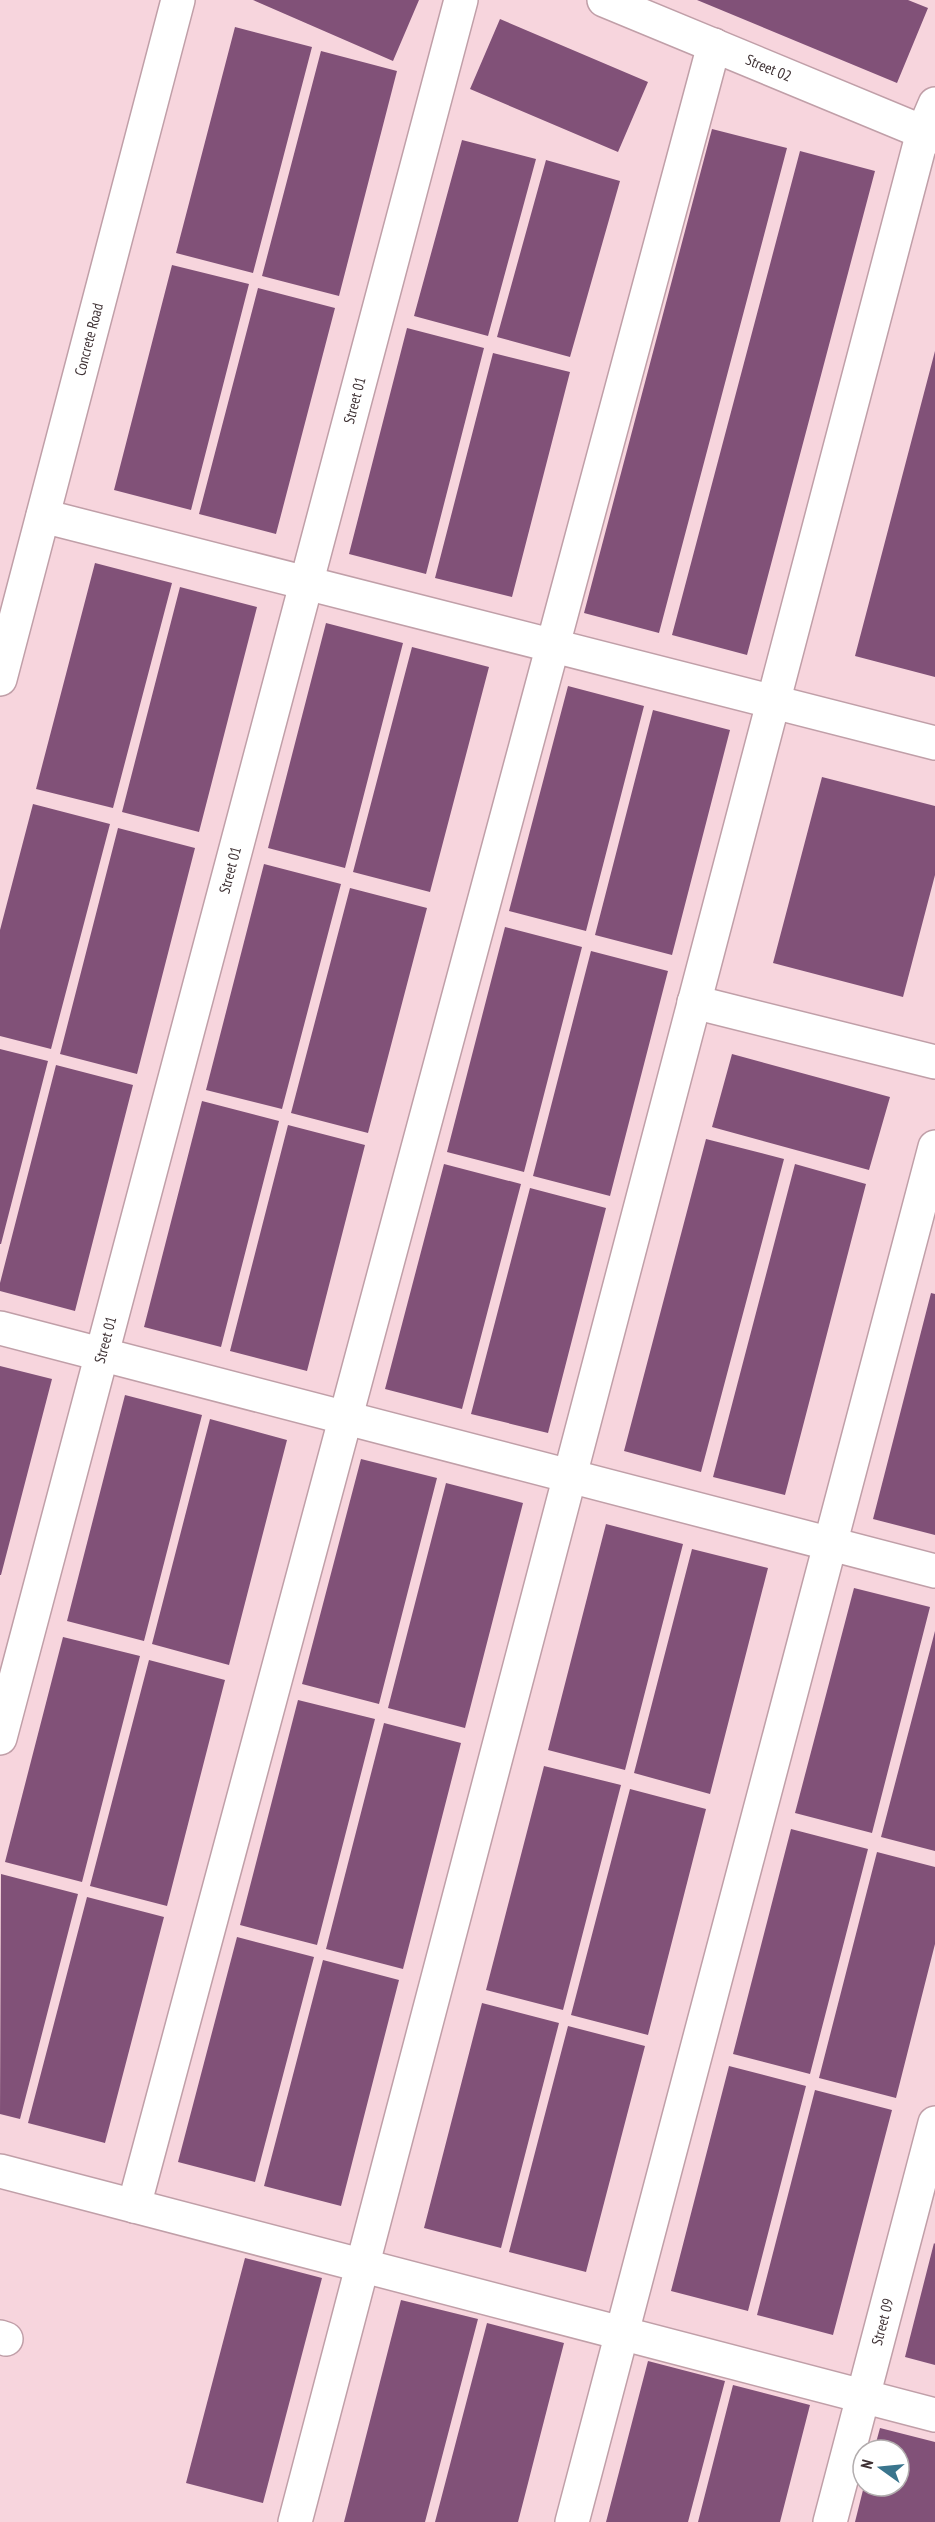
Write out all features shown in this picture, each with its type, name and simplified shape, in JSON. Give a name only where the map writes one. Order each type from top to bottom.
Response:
[{"type":"street","name":"Concrete Road","points":[[0,679],[178,0]]},
{"type":"street","name":"Street 01","points":[[0,1738],[461,0]]},
{"type":"street","name":"Street 02","points":[[604,0],[714,45],[931,124]]},
{"type":"street","points":[[134,2206],[714,45]]},
{"type":"street","points":[[295,2522],[773,702],[931,124]]},
{"type":"street","points":[[43,516],[935,743]]},
{"type":"street","points":[[694,1002],[935,1062]]},
{"type":"street","points":[[572,2522],[935,1147]]},
{"type":"street","points":[[0,1328],[935,1571]]},
{"type":"street","name":"Street 09","points":[[830,2522],[935,2123]]},
{"type":"street","points":[[0,2171],[935,2415]]},
{"type":"building","points":[[253,0],[419,0],[393,61]]},
{"type":"building","points":[[697,0],[908,0],[928,8],[897,83]]},
{"type":"building","points":[[500,19],[648,82],[618,152],[470,89]]},
{"type":"building","points":[[235,27],[312,47],[253,273],[176,253]]},
{"type":"building","points":[[321,51],[397,71],[339,296],[262,276]]},
{"type":"building","points":[[712,129],[787,148],[659,633],[584,613]]},
{"type":"building","points":[[462,140],[536,159],[488,336],[414,316]]},
{"type":"building","points":[[800,151],[875,171],[747,655],[672,635]]},
{"type":"building","points":[[546,160],[620,181],[570,357],[497,337]]},
{"type":"building","points":[[172,265],[249,284],[191,510],[114,490]]},
{"type":"building","points":[[258,288],[335,308],[276,534],[199,514]]},
{"type":"building","points":[[407,328],[484,348],[426,574],[349,554]]},
{"type":"building","points":[[935,351],[935,677],[855,656]]},
{"type":"building","points":[[493,353],[570,372],[512,597],[435,578]]},
{"type":"building","points":[[95,563],[172,583],[113,808],[36,789]]},
{"type":"building","points":[[180,587],[257,607],[199,832],[122,812]]},
{"type":"building","points":[[326,623],[403,643],[345,868],[268,848]]},
{"type":"building","points":[[412,647],[489,667],[430,892],[353,872]]},
{"type":"building","points":[[568,686],[644,706],[586,931],[509,911]]},
{"type":"building","points":[[653,710],[730,730],[672,955],[595,935]]},
{"type":"building","points":[[822,777],[935,806],[935,875],[903,997],[773,963]]},
{"type":"building","points":[[33,804],[110,824],[51,1049],[0,1036],[0,930]]},
{"type":"building","points":[[118,828],[195,848],[137,1074],[60,1054]]},
{"type":"building","points":[[264,864],[341,884],[282,1109],[206,1090]]},
{"type":"building","points":[[350,888],[427,908],[368,1133],[291,1113]]},
{"type":"building","points":[[505,927],[582,947],[524,1172],[447,1152]]},
{"type":"building","points":[[591,951],[668,971],[610,1196],[533,1176]]},
{"type":"building","points":[[0,1049],[48,1061],[1,1244],[0,1244]]},
{"type":"building","points":[[732,1054],[890,1097],[869,1170],[712,1127]]},
{"type":"building","points":[[56,1065],[133,1085],[75,1311],[0,1291],[0,1283]]},
{"type":"building","points":[[202,1101],[279,1121],[221,1347],[144,1327]]},
{"type":"building","points":[[288,1125],[365,1145],[307,1371],[230,1351]]},
{"type":"building","points":[[706,1139],[784,1159],[701,1472],[624,1451]]},
{"type":"building","points":[[444,1164],[521,1184],[462,1409],[385,1389]]},
{"type":"building","points":[[795,1164],[866,1184],[785,1495],[713,1477]]},
{"type":"building","points":[[530,1188],[606,1208],[548,1433],[471,1414]]},
{"type":"building","points":[[931,1293],[935,1294],[935,1535],[873,1519]]},
{"type":"building","points":[[0,1366],[52,1379],[1,1575],[0,1575]]},
{"type":"building","points":[[125,1395],[202,1415],[144,1641],[67,1621]]},
{"type":"building","points":[[210,1419],[287,1440],[229,1665],[152,1644]]},
{"type":"building","points":[[361,1459],[437,1478],[379,1704],[302,1684]]},
{"type":"building","points":[[446,1483],[523,1503],[465,1728],[388,1708]]},
{"type":"building","points":[[606,1524],[683,1544],[625,1770],[548,1750]]},
{"type":"building","points":[[692,1549],[768,1568],[710,1794],[634,1773]]},
{"type":"building","points":[[854,1588],[930,1607],[872,1833],[795,1813]]},
{"type":"building","points":[[935,1631],[935,1851],[881,1837]]},
{"type":"building","points":[[63,1637],[140,1656],[82,1882],[5,1862]]},
{"type":"building","points":[[149,1660],[225,1680],[167,1906],[90,1886]]},
{"type":"building","points":[[298,1700],[375,1719],[317,1945],[240,1925]]},
{"type":"building","points":[[384,1723],[461,1743],[403,1969],[326,1949]]},
{"type":"building","points":[[544,1766],[621,1785],[563,2010],[486,1990]]},
{"type":"building","points":[[630,1789],[706,1809],[648,2035],[571,2015]]},
{"type":"building","points":[[791,1829],[868,1849],[810,2074],[733,2054]]},
{"type":"building","points":[[877,1852],[935,1867],[935,1944],[896,2098],[819,2078]]},
{"type":"building","points":[[1,1874],[78,1894],[20,2119],[0,2114]]},
{"type":"building","points":[[87,1897],[164,1917],[105,2143],[28,2123]]},
{"type":"building","points":[[237,1937],[314,1957],[255,2182],[178,2162]]},
{"type":"building","points":[[323,1960],[399,1980],[341,2206],[264,2186]]},
{"type":"building","points":[[482,2003],[559,2023],[501,2248],[424,2228]]},
{"type":"building","points":[[568,2026],[645,2046],[586,2272],[509,2252]]},
{"type":"building","points":[[729,2066],[806,2086],[748,2311],[671,2291]]},
{"type":"building","points":[[815,2090],[892,2110],[833,2335],[757,2315]]},
{"type":"building","points":[[935,2244],[935,2365],[905,2357]]},
{"type":"building","points":[[245,2258],[322,2278],[263,2503],[186,2483]]},
{"type":"building","points":[[401,2300],[478,2319],[425,2522],[344,2522]]},
{"type":"building","points":[[487,2323],[564,2343],[518,2522],[435,2522]]},
{"type":"building","points":[[648,2361],[725,2381],[688,2522],[606,2522]]},
{"type":"building","points":[[733,2385],[810,2405],[780,2522],[698,2522]]},
{"type":"building","points":[[880,2428],[935,2442],[935,2522],[855,2522],[861,2498],[911,2498],[911,2438],[877,2438]]}]
